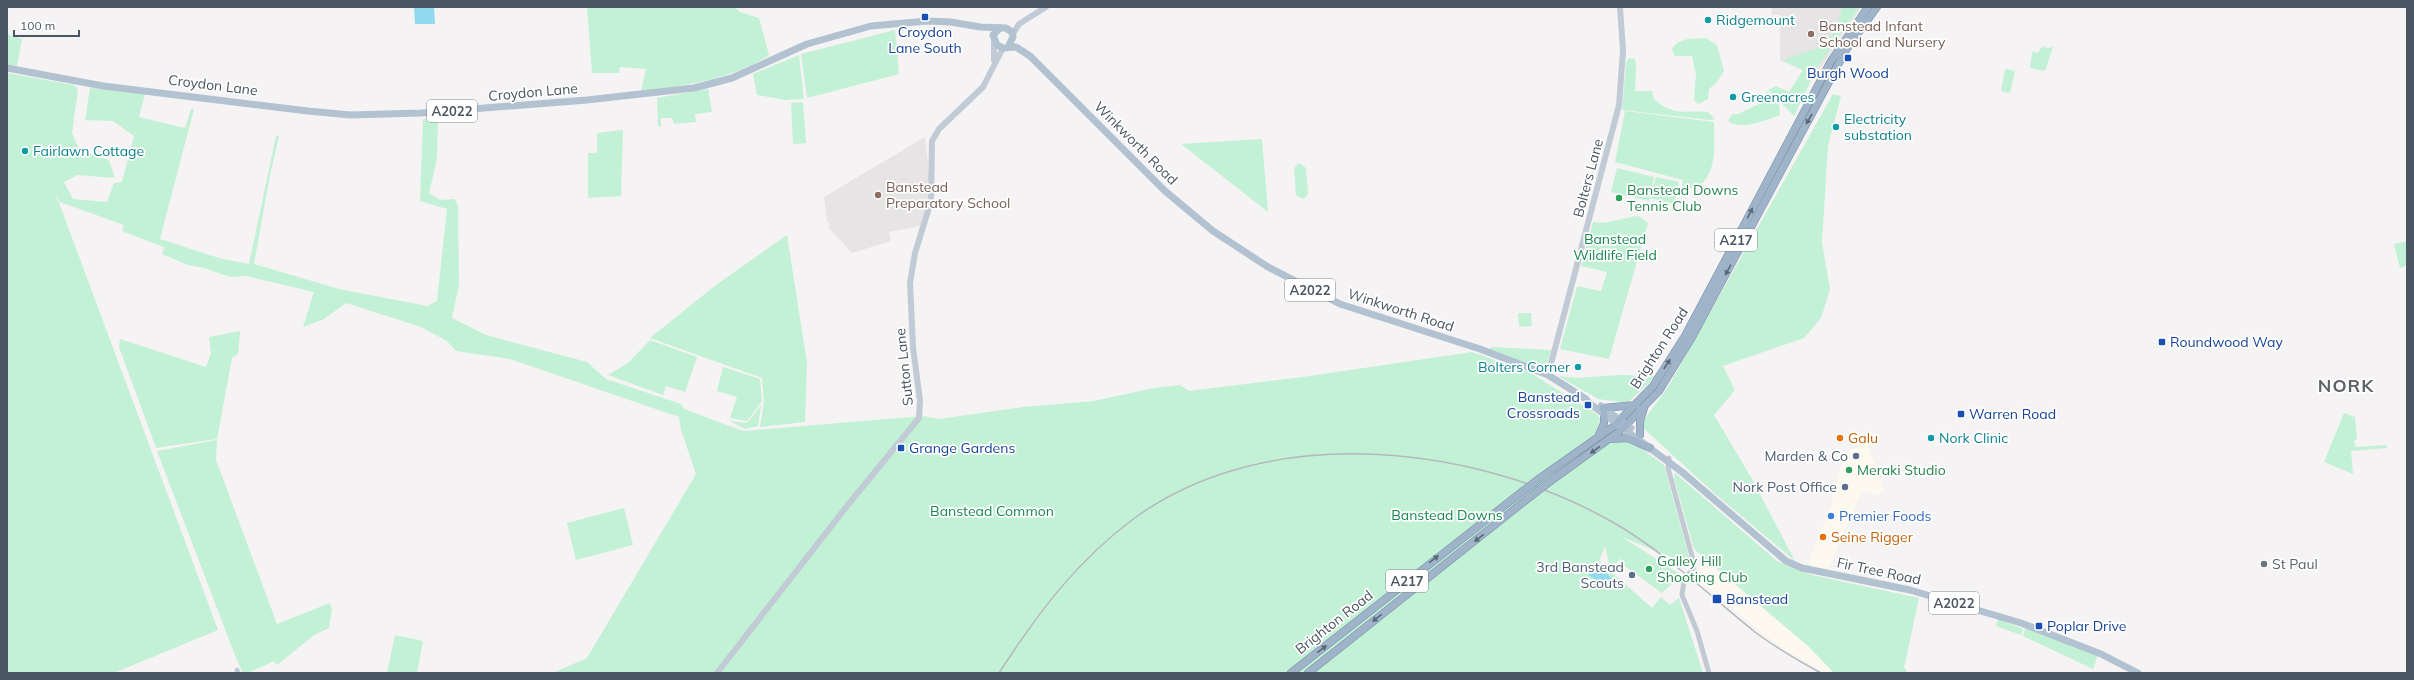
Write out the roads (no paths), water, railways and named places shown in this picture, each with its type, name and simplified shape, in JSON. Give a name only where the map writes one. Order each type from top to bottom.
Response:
[{"type":"highway","name":"Brighton Road","points":[[1308,673],[1531,496],[1610,439],[1636,405],[1659,384],[1827,68],[1868,7]]},
{"type":"highway","name":"Brighton Road","points":[[1291,673],[1540,478],[1598,437],[1622,424],[1644,406],[1692,339],[1846,50],[1877,7]]},
{"type":"highway","points":[[1598,437],[1604,427],[1604,411],[1636,405]]},
{"type":"highway","points":[[1640,434],[1640,421],[1644,406]]},
{"type":"highway","points":[[1610,439],[1628,438],[1650,448]]},
{"type":"main road","points":[[994,62],[1006,47],[1017,26],[1046,7]]},
{"type":"main road","name":"Bolters Lane","points":[[1548,375],[1619,105],[1623,51],[1620,7]]},
{"type":"main road","points":[[994,62],[993,40],[1002,28],[1024,20]]},
{"type":"main road","name":"Croydon Lane","points":[[7,68],[103,86],[308,111],[350,115],[421,113],[588,100],[694,88],[732,78],[807,44],[871,26],[927,21],[951,22],[980,27],[1002,28]]},
{"type":"main road","name":"Croydon Lane","points":[[980,27],[993,40],[1006,47]]},
{"type":"main road","name":"Winkworth Road","points":[[1002,28],[1013,35],[1030,56],[1165,191],[1213,231],[1268,267],[1340,304],[1480,349],[1548,375],[1586,399]]},
{"type":"main road","name":"Winkworth Road","points":[[1006,47],[1016,47],[1030,56]]},
{"type":"main road","name":"Sutton Lane","points":[[717,673],[847,506],[919,418],[920,401],[913,347],[910,283],[916,253],[931,201],[932,141],[939,129],[982,87],[989,77],[994,62]]},
{"type":"main road","name":"Fir Tree Road","points":[[1586,399],[1622,424],[1650,448],[1681,468],[1682,472],[1778,555],[1794,565],[1910,590],[2021,623],[2090,649],[2138,673]]},
{"type":"main road","name":"Fir Tree Road","points":[[1622,424],[1640,434],[1668,460]]},
{"type":"street","points":[[1668,460],[1693,560],[1693,568],[1684,581],[1682,595],[1697,631],[1709,673]]},
{"type":"water","points":[[414,7],[434,7],[435,24],[415,24]]},
{"type":"water","points":[[1597,567],[1604,571],[1621,587],[1621,590],[1611,588],[1588,575],[1591,569]]},
{"type":"railway","points":[[999,673],[1029,629],[1077,569],[1095,551],[1136,517],[1190,486],[1250,466],[1313,455],[1378,454],[1443,462],[1507,477],[1566,499],[1621,527],[1639,539],[1673,564],[1755,632],[1779,649],[1821,673]]},
{"type":"place","name":"Croydon Lane South","points":[[925,17]]},
{"type":"place","name":"Ridgemount","points":[[1708,20]]},
{"type":"place","name":"Banstead Infant School and Nursery","points":[[1811,34]]},
{"type":"place","name":"Burgh Wood","points":[[1848,58]]},
{"type":"place","name":"Greenacres","points":[[1733,97]]},
{"type":"place","name":"Electricity substation","points":[[1836,127]]},
{"type":"place","name":"Fairlawn Cottage","points":[[25,151]]},
{"type":"place","name":"Banstead Preparatory School","points":[[878,195]]},
{"type":"place","name":"Banstead Downs Tennis Club","points":[[1619,198]]},
{"type":"place","name":"Roundwood Way","points":[[2162,342]]},
{"type":"place","name":"Bolters Corner","points":[[1578,367]]},
{"type":"place","name":"Banstead Crossroads","points":[[1588,405]]},
{"type":"place","name":"Warren Road","points":[[1961,414]]},
{"type":"place","name":"Galu","points":[[1840,438]]},
{"type":"place","name":"Nork Clinic","points":[[1931,438]]},
{"type":"place","name":"Grange Gardens","points":[[901,448]]},
{"type":"place","name":"Marden & Co","points":[[1856,456]]},
{"type":"place","name":"Meraki Studio","points":[[1849,470]]},
{"type":"place","name":"Nork Post Office","points":[[1845,487]]},
{"type":"place","name":"Premier Foods","points":[[1831,516]]},
{"type":"place","name":"Seine Rigger","points":[[1823,537]]},
{"type":"place","name":"St Paul","points":[[2264,564]]},
{"type":"place","name":"Galley Hill Shooting Club","points":[[1649,569]]},
{"type":"place","name":"3rd Banstead Scouts","points":[[1632,575]]},
{"type":"place","name":"Banstead","points":[[1717,599]]},
{"type":"place","name":"Poplar Drive","points":[[2039,626]]},
{"type":"district","name":"NORK","points":[[2346,385]]},
{"type":"park label","name":"Banstead Wildlife Field","points":[[1615,248]]},
{"type":"park label","name":"Banstead Common","points":[[992,511]]},
{"type":"park label","name":"Banstead Downs","points":[[1447,515]]}]
